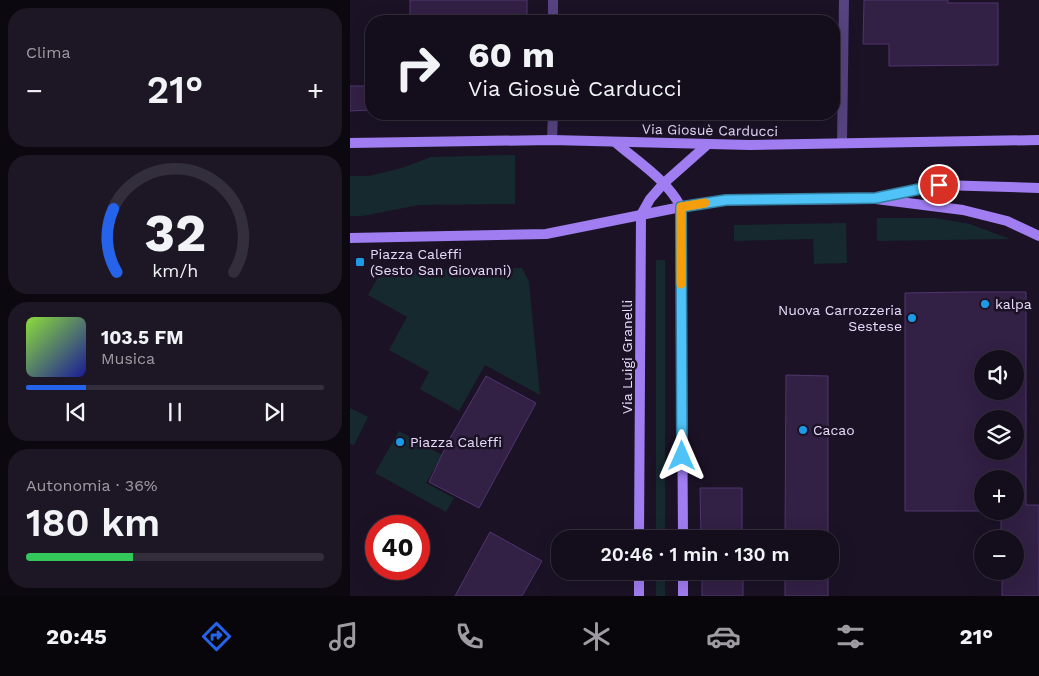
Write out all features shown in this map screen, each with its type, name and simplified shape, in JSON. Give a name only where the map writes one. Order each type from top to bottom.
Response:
[{"type":"main road","name":"Via Giosuè Carducci","points":[[350,143],[552,140],[708,144],[1039,140]]},
{"type":"main road","points":[[1025,141],[1039,146]]},
{"type":"main road","points":[[615,142],[664,183],[681,207],[683,530]]},
{"type":"main road","points":[[641,215],[650,198],[664,183],[708,144]]},
{"type":"main road","points":[[876,198],[939,185],[1039,188]]},
{"type":"main road","points":[[350,238],[546,234],[726,200],[876,198],[963,210],[1007,221],[1039,236]]},
{"type":"main road","name":"Via Luigi Granelli","points":[[639,530],[641,215]]},
{"type":"main road","points":[[639,580],[639,596]]},
{"type":"main road","points":[[683,580],[683,596]]},
{"type":"street","points":[[553,0],[553,15]]},
{"type":"street","points":[[842,143],[844,0]]},
{"type":"street","points":[[552,120],[552,140]]},
{"type":"shaded area","points":[[515,155],[515,204],[419,205],[362,216],[350,216],[350,176],[369,176],[402,168],[431,157]]},
{"type":"shaded area","points":[[877,218],[935,218],[970,224],[1010,239],[877,241]]},
{"type":"shaded area","points":[[846,223],[847,263],[814,264],[813,239],[734,241],[734,225]]},
{"type":"shaded area","points":[[656,260],[665,260],[665,530],[656,530]]},
{"type":"shaded area","points":[[522,268],[529,282],[540,395],[485,365],[459,411],[420,389],[429,372],[389,350],[407,317],[368,295],[382,270]]},
{"type":"shaded area","points":[[350,408],[368,417],[354,445],[350,444]]},
{"type":"shaded area","points":[[399,431],[442,455],[426,483],[454,498],[446,512],[375,473]]},
{"type":"shaded area","points":[[656,580],[665,580],[665,596],[656,596]]},
{"type":"building","points":[[410,0],[527,0],[527,15],[410,15]]},
{"type":"building","points":[[864,0],[948,0],[948,3],[998,3],[998,65],[889,66],[889,44],[863,44]]},
{"type":"building","points":[[350,86],[365,86],[365,110],[350,111]]},
{"type":"building","points":[[1026,292],[1026,505],[1039,505],[1039,596],[1002,596],[1002,580],[1024,580],[1024,530],[1001,530],[1001,520],[1024,520],[1024,470],[974,470],[974,511],[905,511],[905,293]]},
{"type":"building","points":[[786,375],[828,376],[828,530],[785,530]]},
{"type":"building","points":[[486,376],[536,403],[479,508],[429,482],[449,440]]},
{"type":"building","points":[[700,488],[742,488],[742,530],[701,530]]},
{"type":"building","points":[[490,532],[542,561],[522,596],[455,596]]},
{"type":"building","points":[[702,580],[743,580],[743,596],[702,596]]},
{"type":"building","points":[[785,580],[828,580],[828,596],[785,596]]},
{"type":"slow traffic","points":[[681,284],[681,207],[705,203]]},
{"type":"place","name":"Piazza Caleffi (Sesto San Giovanni)","points":[[360,262]]},
{"type":"place","name":"kalpa","points":[[985,304]]},
{"type":"place","name":"Nuova Carrozzeria Sestese","points":[[912,318]]},
{"type":"place","name":"Cacao","points":[[803,430]]},
{"type":"place","name":"Piazza Caleffi","points":[[400,442]]},
{"type":"route","points":[[682,456],[681,207],[726,200],[876,198],[939,185]]}]
